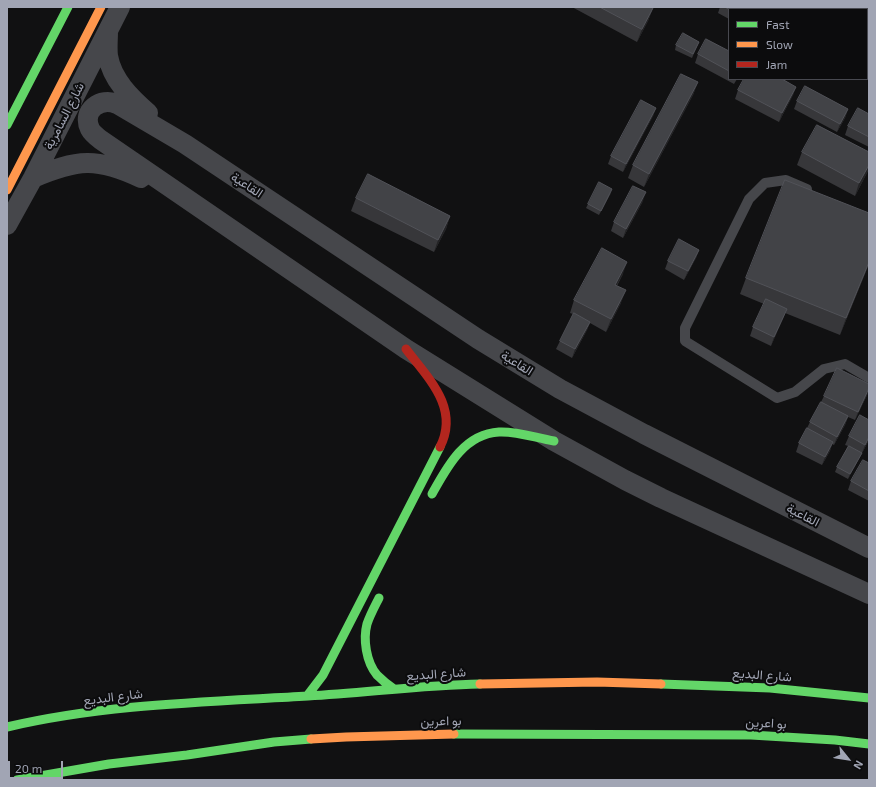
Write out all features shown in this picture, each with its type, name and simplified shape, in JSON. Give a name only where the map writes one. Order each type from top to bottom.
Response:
[{"type":"main road","points":[[7,126],[68,7]]},
{"type":"main road","name":"شارع السامرية","points":[[7,190],[101,7]]},
{"type":"main road","points":[[307,696],[323,675],[443,442],[447,424],[445,407],[438,393],[406,349]]},
{"type":"main road","points":[[426,505],[445,470],[456,455],[466,445],[480,437],[489,433],[500,432],[554,441]]},
{"type":"main road","points":[[382,592],[364,631],[365,644],[369,659],[376,674],[394,690]]},
{"type":"main road","name":"شارع البديع","points":[[7,727],[28,722],[129,707],[307,696],[464,684],[597,682],[770,688],[869,698]]},
{"type":"main road","name":"بو اعرين","points":[[17,780],[109,764],[187,755],[274,742],[346,737],[441,734],[751,735],[835,740],[869,744]]},
{"type":"street","name":"شارع السامرية","points":[[7,225],[33,178],[120,7]]},
{"type":"street","name":"القاعية","points":[[108,29],[109,60],[114,73],[126,93],[185,144]]},
{"type":"street","name":"القاعية","points":[[869,548],[608,415],[530,372],[185,144],[111,102],[97,104],[92,109],[88,122],[90,129],[94,134],[186,199],[406,349],[554,441],[625,480],[869,594]]},
{"type":"street","name":"القاعية","points":[[33,178],[66,165],[97,163],[126,171],[186,199]]},
{"type":"lane","points":[[814,192],[786,180],[765,183],[750,199],[685,328],[685,341],[777,398],[795,392],[824,369],[845,364],[869,378]]},
{"type":"building","points":[[600,7],[651,7],[653,8],[642,29]]},
{"type":"building","points":[[725,7],[757,7],[756,8],[728,8]]},
{"type":"building","points":[[683,33],[699,42],[693,54],[676,45]]},
{"type":"building","points":[[706,39],[728,50],[728,70],[698,54]]},
{"type":"building","points":[[681,74],[698,82],[649,174],[633,165]]},
{"type":"building","points":[[743,80],[784,80],[796,87],[782,113],[738,90]]},
{"type":"building","points":[[805,86],[848,109],[840,124],[797,101]]},
{"type":"building","points":[[641,100],[656,108],[626,164],[611,156]]},
{"type":"building","points":[[858,108],[869,114],[869,137],[848,126]]},
{"type":"building","points":[[817,125],[869,152],[869,165],[859,183],[802,152]]},
{"type":"building","points":[[368,174],[450,216],[438,240],[356,198]]},
{"type":"building","points":[[785,180],[869,213],[869,262],[846,318],[746,278]]},
{"type":"building","points":[[599,182],[612,189],[601,211],[588,204]]},
{"type":"building","points":[[633,186],[646,192],[626,229],[614,222]]},
{"type":"building","points":[[679,239],[699,250],[688,271],[668,261]]},
{"type":"building","points":[[602,248],[627,262],[615,285],[626,290],[611,319],[574,300]]},
{"type":"building","points":[[766,299],[787,309],[774,337],[753,327]]},
{"type":"building","points":[[574,313],[590,322],[575,349],[560,341]]},
{"type":"building","points":[[837,368],[869,384],[869,388],[858,412],[824,396]]},
{"type":"building","points":[[821,402],[848,416],[837,437],[810,422]]},
{"type":"building","points":[[860,415],[869,420],[869,437],[865,445],[849,436]]},
{"type":"building","points":[[807,428],[833,442],[825,457],[799,443]]},
{"type":"building","points":[[849,446],[862,453],[850,474],[837,467]]},
{"type":"building","points":[[863,460],[869,463],[869,491],[851,481]]},
{"type":"traffic: fast","points":[[7,125],[68,7]]},
{"type":"traffic: fast","points":[[432,494],[444,473],[466,445],[487,434],[506,432],[554,441]]},
{"type":"traffic: fast","points":[[307,696],[323,675],[440,447]]},
{"type":"traffic: fast","points":[[379,598],[367,624],[365,636],[366,650],[373,670],[394,689]]},
{"type":"traffic: fast","points":[[7,727],[81,713],[156,705],[329,695],[480,684]]},
{"type":"traffic: fast","points":[[661,684],[770,688],[869,698]]},
{"type":"traffic: fast","points":[[454,734],[751,735],[835,740],[869,744]]},
{"type":"traffic: fast","points":[[17,780],[109,764],[187,755],[274,742],[311,739]]},
{"type":"traffic: slow","points":[[7,190],[101,7]]},
{"type":"traffic: slow","points":[[480,684],[597,682],[661,684]]},
{"type":"traffic: slow","points":[[311,739],[454,734]]},
{"type":"traffic: jam","points":[[406,349],[432,382],[444,406],[446,419],[445,433],[440,447]]}]
